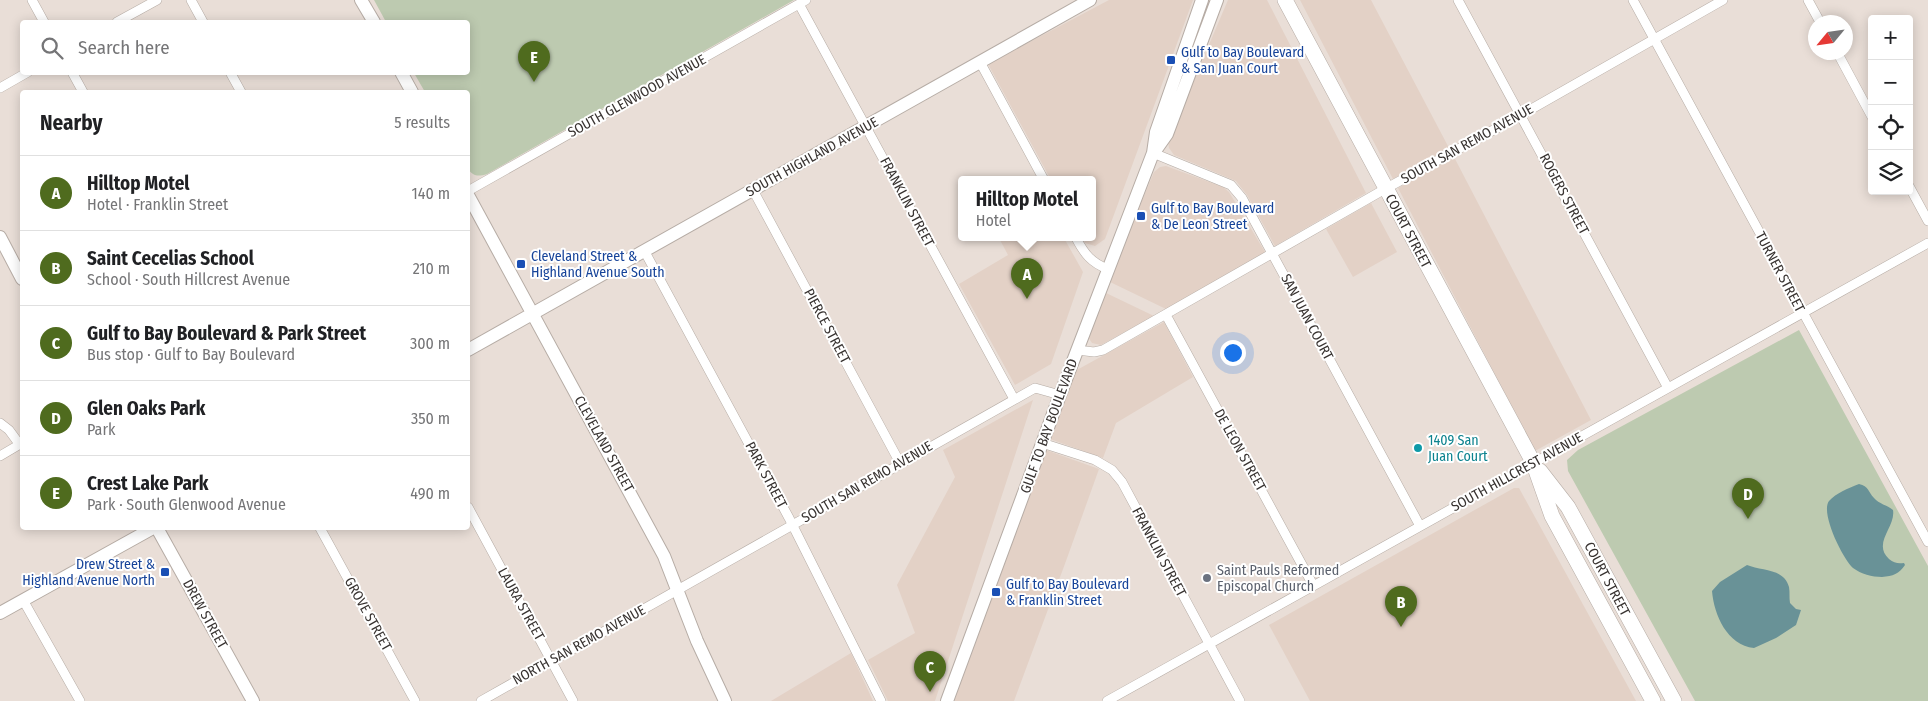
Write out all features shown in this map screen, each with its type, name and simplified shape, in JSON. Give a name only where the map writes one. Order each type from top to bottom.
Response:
[{"type":"main road","name":"COURT STREET","points":[[1285,0],[1533,462],[1552,516],[1653,701]]},
{"type":"main road","name":"COURT STREET","points":[[1533,462],[1568,507],[1674,701]]},
{"type":"street","points":[[32,0],[43,20]]},
{"type":"street","points":[[121,20],[157,0]]},
{"type":"street","points":[[191,0],[202,20]]},
{"type":"street","points":[[361,0],[373,20]]},
{"type":"street","name":"SOUTH HIGHLAND AVENUE","points":[[470,349],[1090,0]]},
{"type":"street","name":"GULF TO BAY BOULEVARD","points":[[948,701],[1042,443],[1153,153],[1156,132],[1202,0]]},
{"type":"street","name":"GULF TO BAY BOULEVARD","points":[[1153,153],[1167,134],[1217,0]]},
{"type":"street","name":"ROGERS STREET","points":[[1458,0],[1668,388]]},
{"type":"street","name":"TURNER STREET","points":[[1633,0],[1928,542]]},
{"type":"street","name":"SOUTH SAN REMO AVENUE","points":[[1077,350],[1094,352],[1103,350],[1385,189],[1521,115],[1723,0]]},
{"type":"street","points":[[1808,0],[1816,15]]},
{"type":"street","name":"FRANKLIN STREET","points":[[802,2],[866,127],[1014,399]]},
{"type":"street","name":"SOUTH GLENWOOD AVENUE","points":[[470,192],[802,2]]},
{"type":"street","points":[[1841,60],[1868,110]]},
{"type":"street","points":[[980,62],[1042,176]]},
{"type":"street","points":[[0,88],[23,75]]},
{"type":"street","points":[[74,75],[82,90]]},
{"type":"street","points":[[232,75],[240,90]]},
{"type":"street","points":[[403,75],[411,90]]},
{"type":"street","name":"SAN JUAN COURT","points":[[1153,153],[1231,185],[1242,198],[1420,526]]},
{"type":"street","name":"PIERCE STREET","points":[[753,190],[900,463]]},
{"type":"street","points":[[1913,193],[1928,221]]},
{"type":"street","name":"CLEVELAND STREET","points":[[470,197],[664,556],[710,672],[725,701]]},
{"type":"street","points":[[0,237],[20,274]]},
{"type":"street","points":[[1078,241],[1086,256],[1093,262],[1108,269]]},
{"type":"street","name":"SOUTH HILLCREST AVENUE","points":[[1107,701],[1928,243]]},
{"type":"street","name":"PARK STREET","points":[[645,252],[793,524],[881,701]]},
{"type":"street","name":"DE LEON STREET","points":[[1166,315],[1313,585]]},
{"type":"street","name":"SOUTH SAN REMO AVENUE","points":[[677,590],[1035,388],[1060,395]]},
{"type":"street","points":[[0,423],[20,443]]},
{"type":"street","name":"FRANKLIN STREET","points":[[1042,443],[1095,460],[1112,470],[1122,482],[1240,701]]},
{"type":"street","points":[[0,456],[20,445]]},
{"type":"street","name":"LAURA STREET","points":[[470,511],[573,701]]},
{"type":"street","points":[[0,614],[151,530]]},
{"type":"street","name":"DREW STREET","points":[[156,530],[250,700]]},
{"type":"street","name":"GROVE STREET","points":[[321,530],[415,701]]},
{"type":"street","name":"NORTH SAN REMO AVENUE","points":[[481,701],[677,590]]},
{"type":"street","points":[[23,600],[80,701]]},
{"type":"street","points":[[1606,615],[1622,606]]},
{"type":"shaded area","points":[[1109,0],[1193,0],[1105,239],[1095,246],[1084,241],[1096,241],[1096,176],[1049,176],[988,64]]},
{"type":"shaded area","points":[[1228,0],[1267,0],[1366,193],[1275,246],[1247,195],[1236,181],[1174,155],[1169,148],[1168,141]]},
{"type":"shaded area","points":[[1300,0],[1371,0],[1449,148],[1393,179]]},
{"type":"shaded area","points":[[1454,157],[1591,420],[1535,451],[1398,188]]},
{"type":"shaded area","points":[[1166,166],[1223,187],[1229,192],[1265,252],[1166,309],[1108,281],[1154,172],[1160,167]]},
{"type":"shaded area","points":[[1371,203],[1397,252],[1353,277],[1326,229]]},
{"type":"shaded area","points":[[1001,241],[1066,241],[1083,272],[1051,364],[1015,385],[959,284],[1008,255]]},
{"type":"shaded area","points":[[1104,292],[1154,316],[1101,345],[1092,343],[1088,337]]},
{"type":"shaded area","points":[[1164,322],[1193,377],[1116,423],[1103,458],[1050,439],[1075,371]]},
{"type":"shaded area","points":[[1033,400],[935,701],[888,701],[868,660],[915,633],[897,585],[955,477],[943,450]]},
{"type":"shaded area","points":[[1046,450],[1099,469],[1066,561],[1014,701],[954,701]]},
{"type":"shaded area","points":[[1514,488],[1519,488],[1636,701],[1310,701],[1269,625]]},
{"type":"shaded area","points":[[851,653],[873,701],[771,701]]},
{"type":"green space","points":[[374,0],[794,0],[487,174],[478,176],[470,171],[470,90],[424,90],[415,75],[470,75],[470,20],[385,20]]},
{"type":"green space","points":[[1799,330],[1928,566],[1928,701],[1695,701],[1568,471],[1567,460],[1578,450]]},
{"type":"water","points":[[1859,484],[1867,488],[1876,500],[1893,510],[1891,523],[1884,541],[1884,553],[1896,563],[1904,563],[1905,565],[1893,575],[1874,576],[1853,568],[1834,536],[1828,515],[1827,507],[1829,501],[1839,493]]},
{"type":"water","points":[[1747,565],[1782,576],[1789,587],[1790,603],[1796,609],[1801,610],[1796,625],[1776,638],[1754,648],[1745,646],[1729,635],[1719,619],[1712,591],[1720,582]]},
{"type":"place","name":"Gulf to Bay Boulevard & San Juan Court","points":[[1171,60]]},
{"type":"place","name":"Crest Lake Park","points":[[534,82]]},
{"type":"place","name":"Gulf to Bay Boulevard & De Leon Street","points":[[1141,216]]},
{"type":"place","name":"Cleveland Street & Highland Avenue South","points":[[521,264]]},
{"type":"place","name":"Hilltop Motel","points":[[1027,299]]},
{"type":"place","name":"1409 San Juan Court","points":[[1418,448]]},
{"type":"place","name":"Glen Oaks Park","points":[[1748,519]]},
{"type":"place","name":"Drew Street & Highland Avenue North","points":[[165,572]]},
{"type":"place","name":"Saint Pauls Reformed Episcopal Church","points":[[1207,578]]},
{"type":"place","name":"Gulf to Bay Boulevard & Franklin Street","points":[[996,592]]},
{"type":"place","name":"Saint Cecelias School","points":[[1401,627]]},
{"type":"place","name":"Gulf to Bay Boulevard & Park Street","points":[[930,692]]}]
